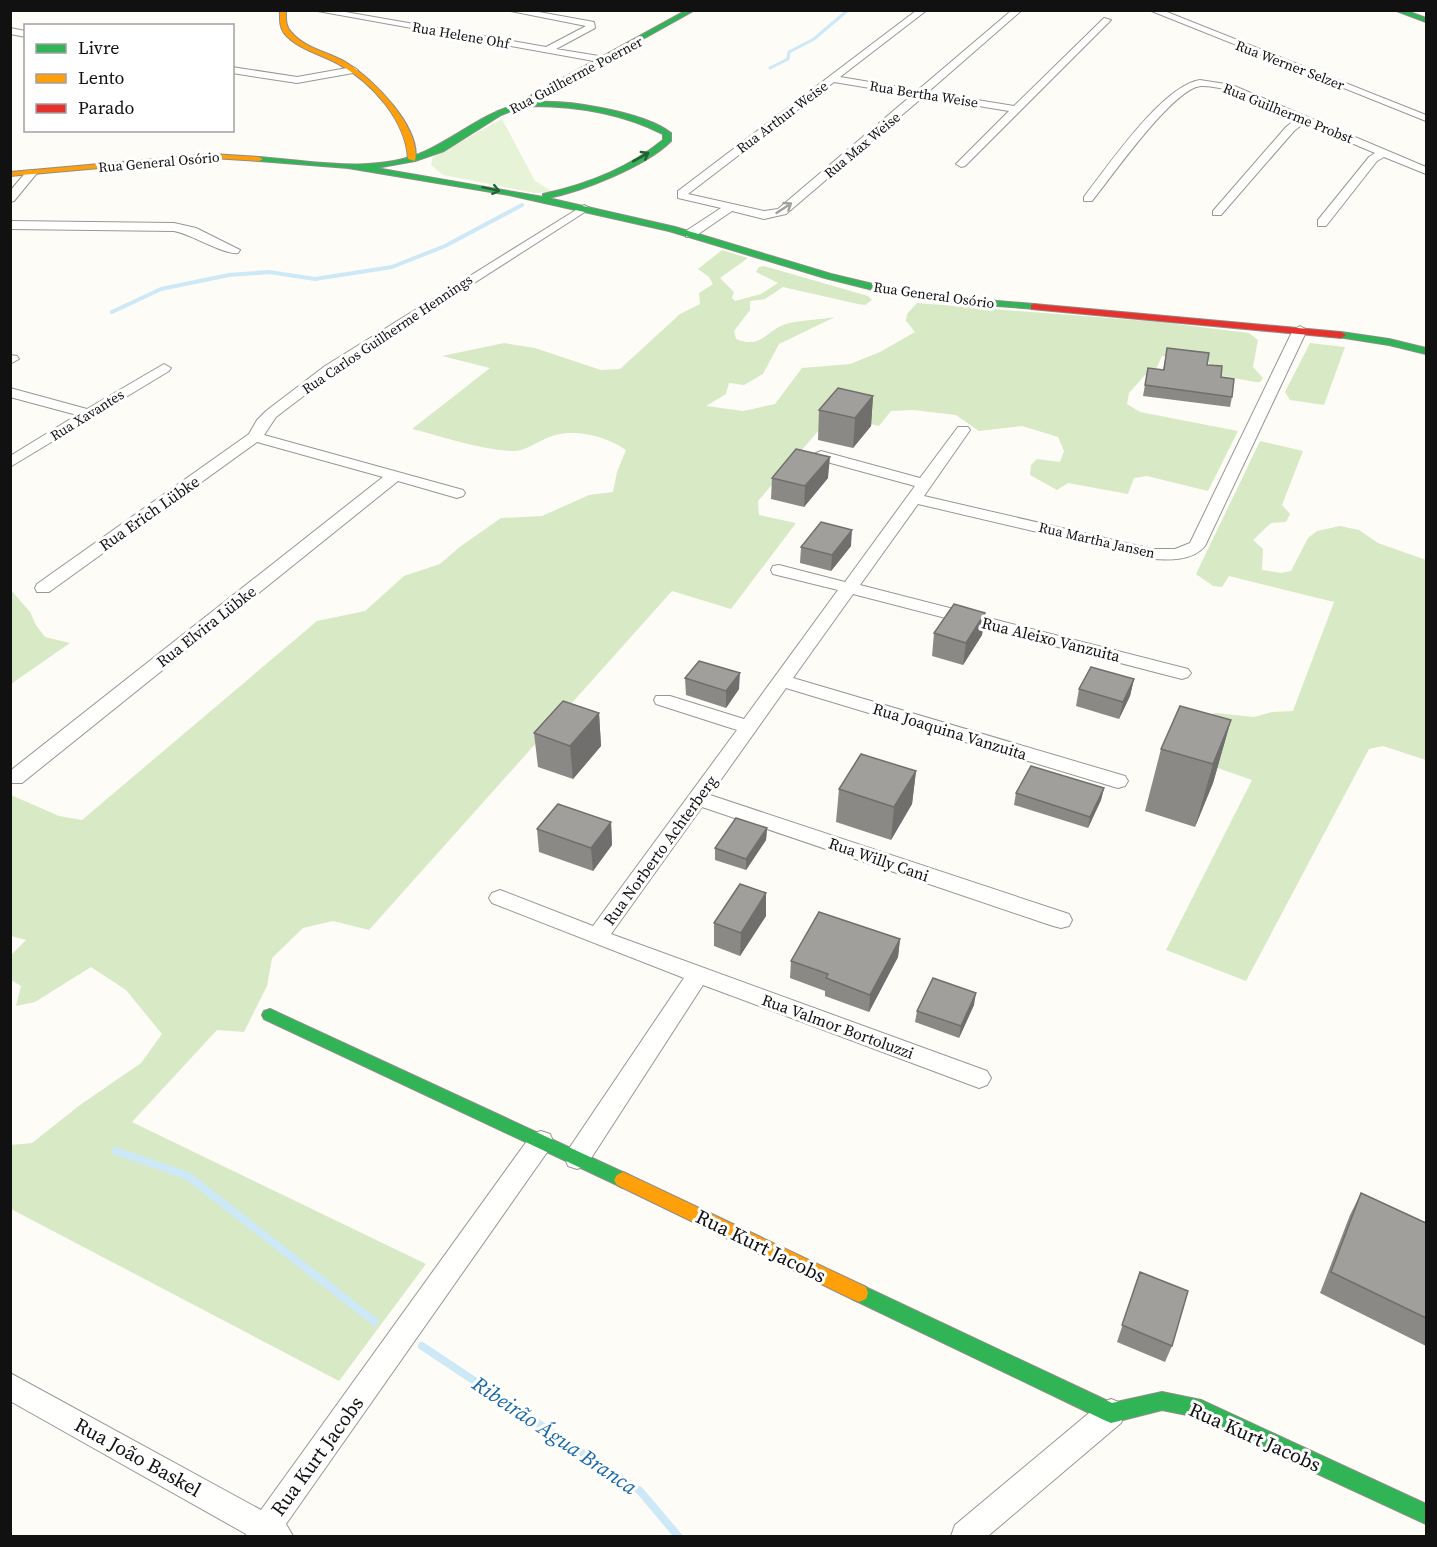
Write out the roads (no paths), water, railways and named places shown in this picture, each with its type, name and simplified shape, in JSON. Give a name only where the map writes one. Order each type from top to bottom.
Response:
[{"type":"main road","points":[[283,10],[284,28],[294,38],[353,70],[372,87],[409,133],[415,148],[413,165],[433,177]]},
{"type":"main road","name":"Rua Guilherme Poerner","points":[[459,138],[605,60],[692,10]]},
{"type":"main road","points":[[1397,10],[1426,20]]},
{"type":"main road","points":[[559,84],[553,96],[568,106]]},
{"type":"main road","points":[[517,106],[568,106],[652,123],[667,132],[667,141],[662,145],[591,186],[562,194],[532,197]]},
{"type":"main road","points":[[409,133],[432,141],[459,138]]},
{"type":"main road","name":"Rua General Osório","points":[[343,165],[389,164],[412,159],[459,138]]},
{"type":"main road","name":"Rua General Osório","points":[[451,180],[430,171],[425,164],[434,153],[459,138]]},
{"type":"main road","name":"Rua General Osório","points":[[10,174],[212,156],[343,165],[451,180],[584,208],[690,234],[822,274],[908,294],[953,300],[1300,330],[1389,342],[1426,351]]},
{"type":"main road","points":[[584,208],[584,196],[591,186]]},
{"type":"main road","points":[[270,1015],[542,1141]]},
{"type":"main road","name":"Rua Kurt Jacobs","points":[[542,1141],[1111,1413],[1162,1401],[1194,1407],[1426,1514]]},
{"type":"street","name":"Rua Helene Ohf","points":[[316,10],[605,60]]},
{"type":"street","points":[[510,10],[591,24],[592,26],[549,49]]},
{"type":"street","name":"Rua Arthur Weise","points":[[729,208],[687,199],[682,196],[682,193],[923,10]]},
{"type":"street","name":"Rua Max Weise","points":[[729,208],[764,215],[782,212],[923,94],[1018,10]]},
{"type":"street","name":"Rua Werner Selzer","points":[[1153,10],[1426,118]]},
{"type":"street","points":[[961,164],[1107,20]]},
{"type":"street","points":[[10,37],[19,33]]},
{"type":"street","points":[[234,70],[297,80],[353,70]]},
{"type":"street","name":"Rua Bertha Weise","points":[[832,79],[1016,109]]},
{"type":"street","name":"Rua Guilherme Probst","points":[[1088,199],[1164,106],[1192,84],[1216,84],[1228,87],[1426,171]]},
{"type":"street","points":[[1216,213],[1290,129],[1304,118]]},
{"type":"street","points":[[1322,223],[1373,159],[1383,153]]},
{"type":"street","points":[[10,199],[31,173]]},
{"type":"street","name":"Rua Carlos Guilherme Hennings","points":[[255,437],[262,423],[271,414],[330,369],[584,208]]},
{"type":"street","points":[[690,234],[729,208]]},
{"type":"street","points":[[10,225],[183,228],[234,250]]},
{"type":"street","name":"Rua Martha Jansen","points":[[821,456],[920,491],[1152,554],[1173,556],[1188,552],[1197,546],[1300,330]]},
{"type":"street","name":"Rua Xavantes","points":[[10,463],[164,368]]},
{"type":"street","points":[[10,392],[89,414]]},
{"type":"street","points":[[920,491],[963,430]]},
{"type":"street","points":[[255,437],[457,493]]},
{"type":"street","name":"Rua Erich Lübke","points":[[43,588],[255,437]]},
{"type":"street","name":"Rua Elvira Lübke","points":[[15,778],[396,475]]},
{"type":"street","name":"Rua Norberto Achterberg","points":[[698,974],[597,937],[920,491]]},
{"type":"street","name":"Rua Aleixo Vanzuita","points":[[779,570],[1182,673]]},
{"type":"street","name":"Rua Joaquina Vanzuita","points":[[782,681],[1118,781]]},
{"type":"street","points":[[663,700],[749,727]]},
{"type":"street","name":"Rua Willy Cani","points":[[697,798],[1061,920]]},
{"type":"street","points":[[500,898],[597,937]]},
{"type":"street","points":[[577,1158],[698,974]]},
{"type":"street","name":"Rua Valmor Bortoluzzi","points":[[698,974],[979,1078]]},
{"type":"street","name":"Rua Kurt Jacobs","points":[[268,1534],[542,1141]]},
{"type":"street","name":"Rua João Baskel","points":[[10,1386],[268,1534]]},
{"type":"street","points":[[966,1536],[1111,1413]]},
{"type":"waterway","points":[[770,68],[788,59],[789,52],[814,39],[848,10]]},
{"type":"waterway","points":[[112,312],[161,289],[229,275],[269,272],[315,279],[392,267],[445,246],[522,205]]},
{"type":"waterway","name":"Ribeirão Água Branca","points":[[116,1151],[188,1176],[375,1322]]},
{"type":"waterway","name":"Ribeirão Água Branca","points":[[422,1346],[640,1491],[678,1536]]}]
